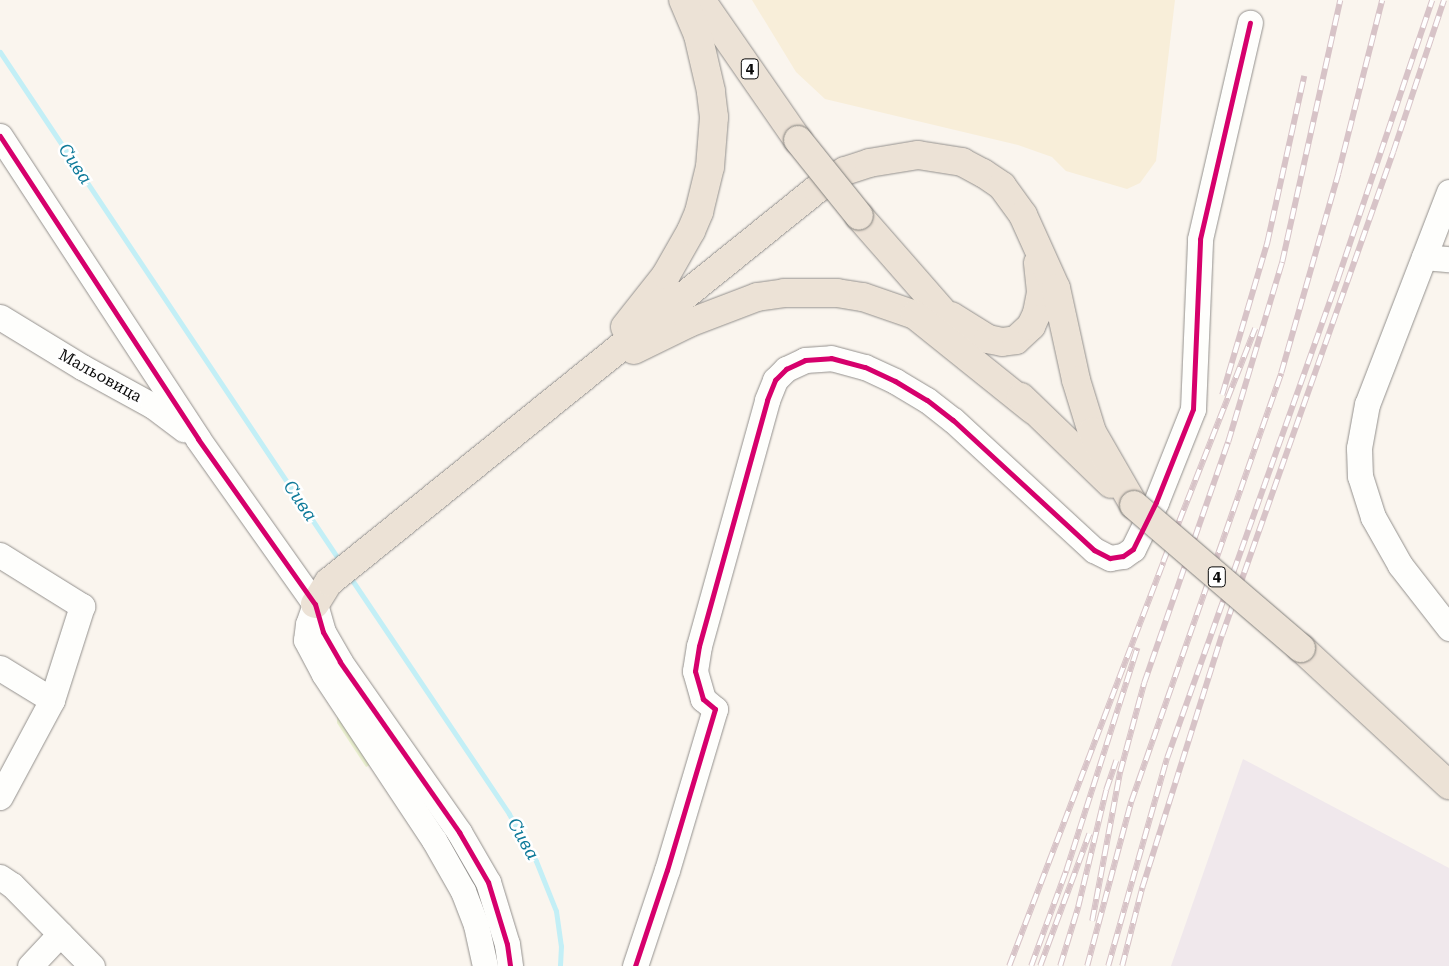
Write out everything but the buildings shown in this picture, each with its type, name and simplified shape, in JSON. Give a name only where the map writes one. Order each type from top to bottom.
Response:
[{"type":"main road","points":[[585,374],[652,295],[666,275],[691,231],[705,192],[713,142],[711,91],[698,35],[683,0]]},
{"type":"main road","name":"4","points":[[701,0],[798,140],[859,216],[939,309],[1033,410],[1134,505],[1301,648],[1449,785]]},
{"type":"main road","points":[[322,593],[356,560],[816,189],[846,171],[869,163],[918,155],[962,162],[1002,186],[1023,215],[1056,288],[1076,380],[1092,432],[1134,505]]},
{"type":"main road","points":[[939,309],[988,339],[1002,342],[1016,340],[1030,326],[1037,313],[1041,292],[1037,243]]},
{"type":"main road","points":[[585,374],[689,323],[757,297],[784,293],[837,293],[862,296],[915,315],[1033,410]]},
{"type":"street","points":[[635,966],[667,870],[715,709],[703,699],[695,671],[699,646],[767,400],[775,380],[786,369],[805,360],[831,358],[865,367],[895,381],[927,400],[953,420],[1094,550],[1110,558],[1123,556],[1132,549],[1156,502],[1193,409],[1200,239],[1250,23]]},
{"type":"street","points":[[0,136],[198,440],[322,593],[323,632],[340,662],[459,832],[488,882],[507,944],[510,966]]},
{"type":"street","points":[[1449,192],[1366,404],[1359,448],[1360,476],[1374,517],[1400,565],[1449,628]]},
{"type":"street","points":[[1424,256],[1449,259]]},
{"type":"street","name":"Мальовица","points":[[0,317],[82,367],[153,406],[198,440]]},
{"type":"street","points":[[0,555],[82,606],[52,700],[0,797]]},
{"type":"street","points":[[322,593],[308,624],[306,640],[324,674],[434,840],[463,891],[476,925],[485,966]]},
{"type":"street","points":[[0,668],[52,700]]},
{"type":"street","points":[[0,877],[12,885],[92,966]]},
{"type":"street","points":[[30,966],[60,934]]},
{"type":"shaded area","points":[[752,0],[1175,0],[1156,161],[1140,183],[1127,189],[1066,171],[1052,157],[1018,145],[825,99],[796,72]]},
{"type":"shaded area","points":[[1243,759],[1449,868],[1449,966],[1171,966]]},
{"type":"green space","points":[[337,717],[343,719],[372,764],[366,767],[337,723]]},
{"type":"waterway","name":"Сива","points":[[0,52],[341,563]]},
{"type":"waterway","name":"Сива","points":[[350,577],[509,814],[536,861],[556,911],[561,946],[560,966]]},
{"type":"railway","points":[[1092,921],[1120,772],[1144,683],[1228,442],[1282,262],[1340,0]]},
{"type":"railway","points":[[1087,966],[1131,802],[1281,373],[1338,174],[1382,0]]},
{"type":"railway","points":[[1108,966],[1167,758],[1338,278],[1432,0]]},
{"type":"railway","points":[[1122,966],[1142,888],[1222,635],[1393,152],[1444,0]]},
{"type":"railway","points":[[1222,395],[1267,243],[1304,76]]},
{"type":"railway","points":[[1009,966],[1163,562],[1255,329]]},
{"type":"railway","points":[[1031,966],[1066,871],[1137,648]]},
{"type":"railway","points":[[1060,966],[1078,907],[1106,790],[1116,761]]},
{"type":"railway","points":[[1040,966],[1089,834]]},
{"type":"cycle path","points":[[635,966],[667,870],[715,709],[703,699],[695,671],[699,646],[767,400],[775,380],[786,369],[805,360],[831,358],[865,367],[895,381],[927,400],[953,420],[1094,550],[1110,558],[1123,556],[1133,549],[1156,502],[1193,409],[1200,239],[1250,23]]},
{"type":"cycle path","points":[[0,136],[198,439],[315,604],[323,632],[340,662],[459,832],[488,882],[507,944],[510,966]]}]
